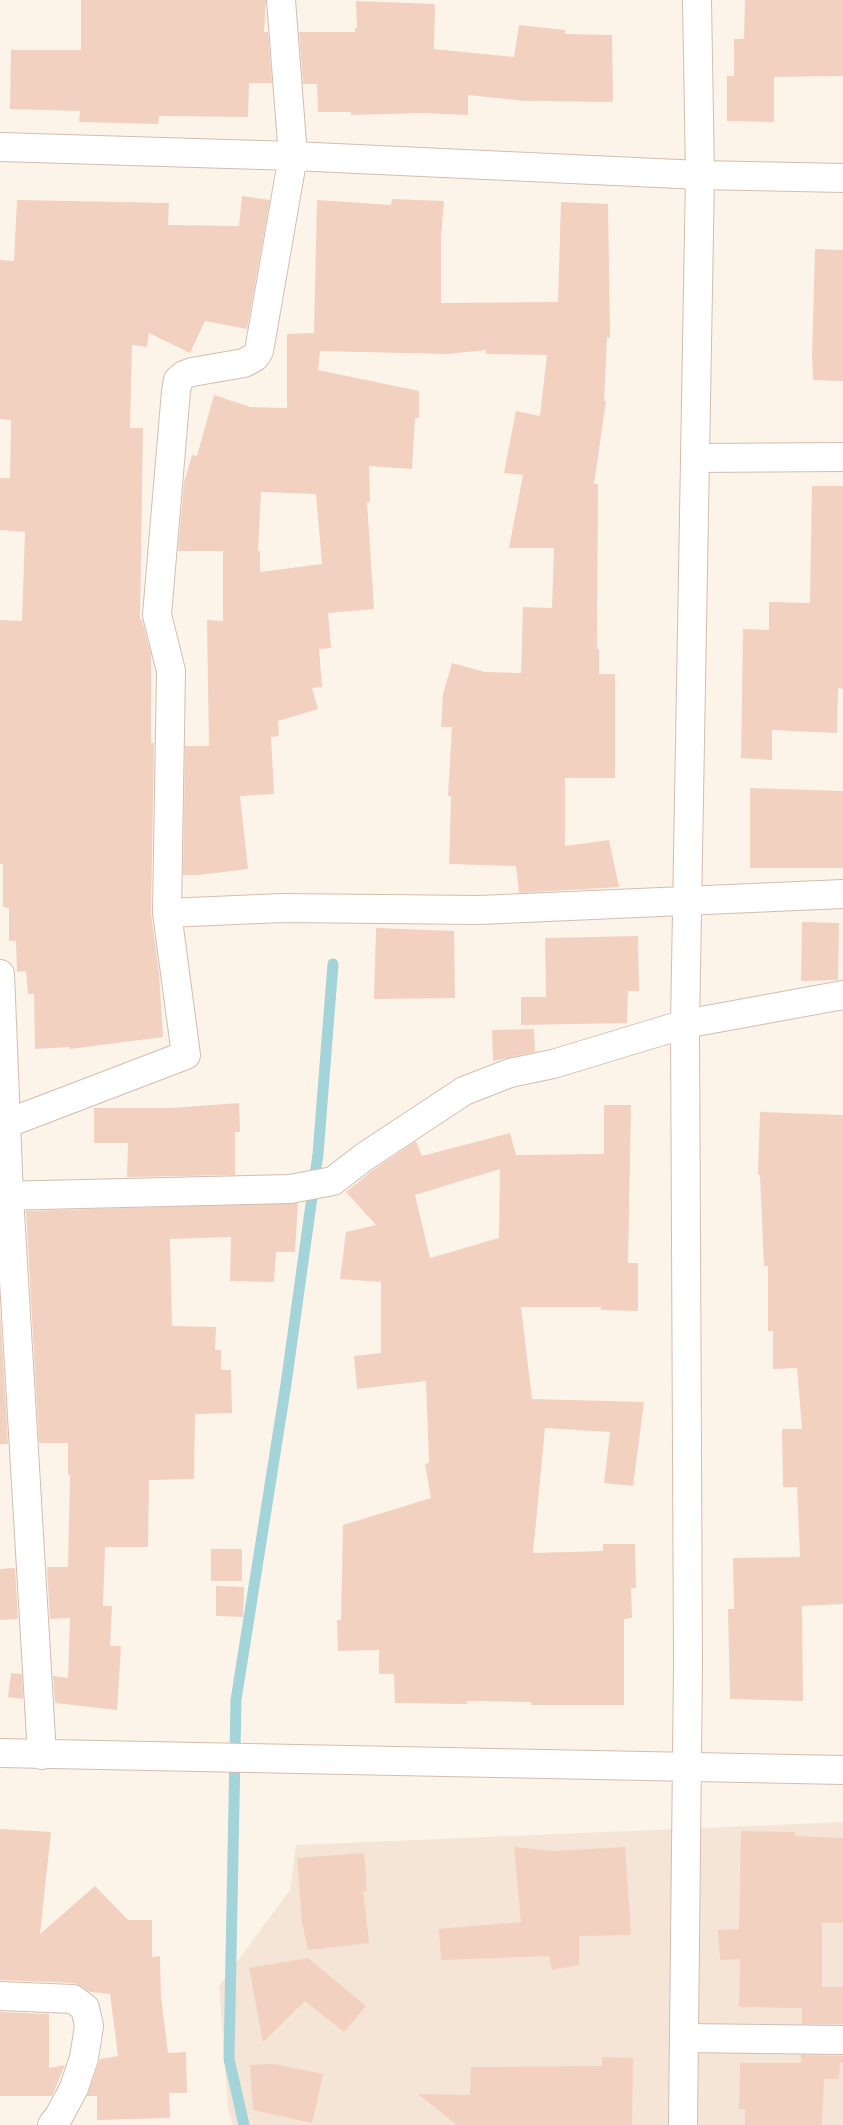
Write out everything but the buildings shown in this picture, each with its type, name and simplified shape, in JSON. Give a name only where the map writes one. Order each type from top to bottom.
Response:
[{"type":"street","points":[[8,1123],[186,1055],[167,913],[171,671],[157,615],[176,391],[178,380],[184,375],[244,362],[255,357],[259,351],[294,156],[281,0]]},
{"type":"street","points":[[683,2125],[686,1766],[685,1024],[689,900],[700,175],[698,0]]},
{"type":"street","points":[[0,147],[294,156],[700,175],[843,178]]},
{"type":"street","points":[[696,458],[843,457]]},
{"type":"street","points":[[167,913],[282,908],[479,910],[843,894]]},
{"type":"street","points":[[0,974],[8,1123],[5,1196],[42,1755]]},
{"type":"street","points":[[5,1196],[290,1189],[334,1181],[364,1157],[464,1091],[510,1073],[553,1064],[685,1024],[843,995]]},
{"type":"street","points":[[0,1753],[843,1770]]},
{"type":"street","points":[[0,1996],[73,1999],[85,2008],[89,2026],[84,2058],[74,2088],[52,2125]]},
{"type":"street","points":[[685,2038],[843,2040]]},
{"type":"shaded area","points":[[843,1822],[843,2125],[233,2125],[228,2109],[219,1986],[290,1890],[296,1845]]},
{"type":"waterway","points":[[244,2125],[229,2059],[236,1700],[286,1384],[318,1154],[333,964]]}]
